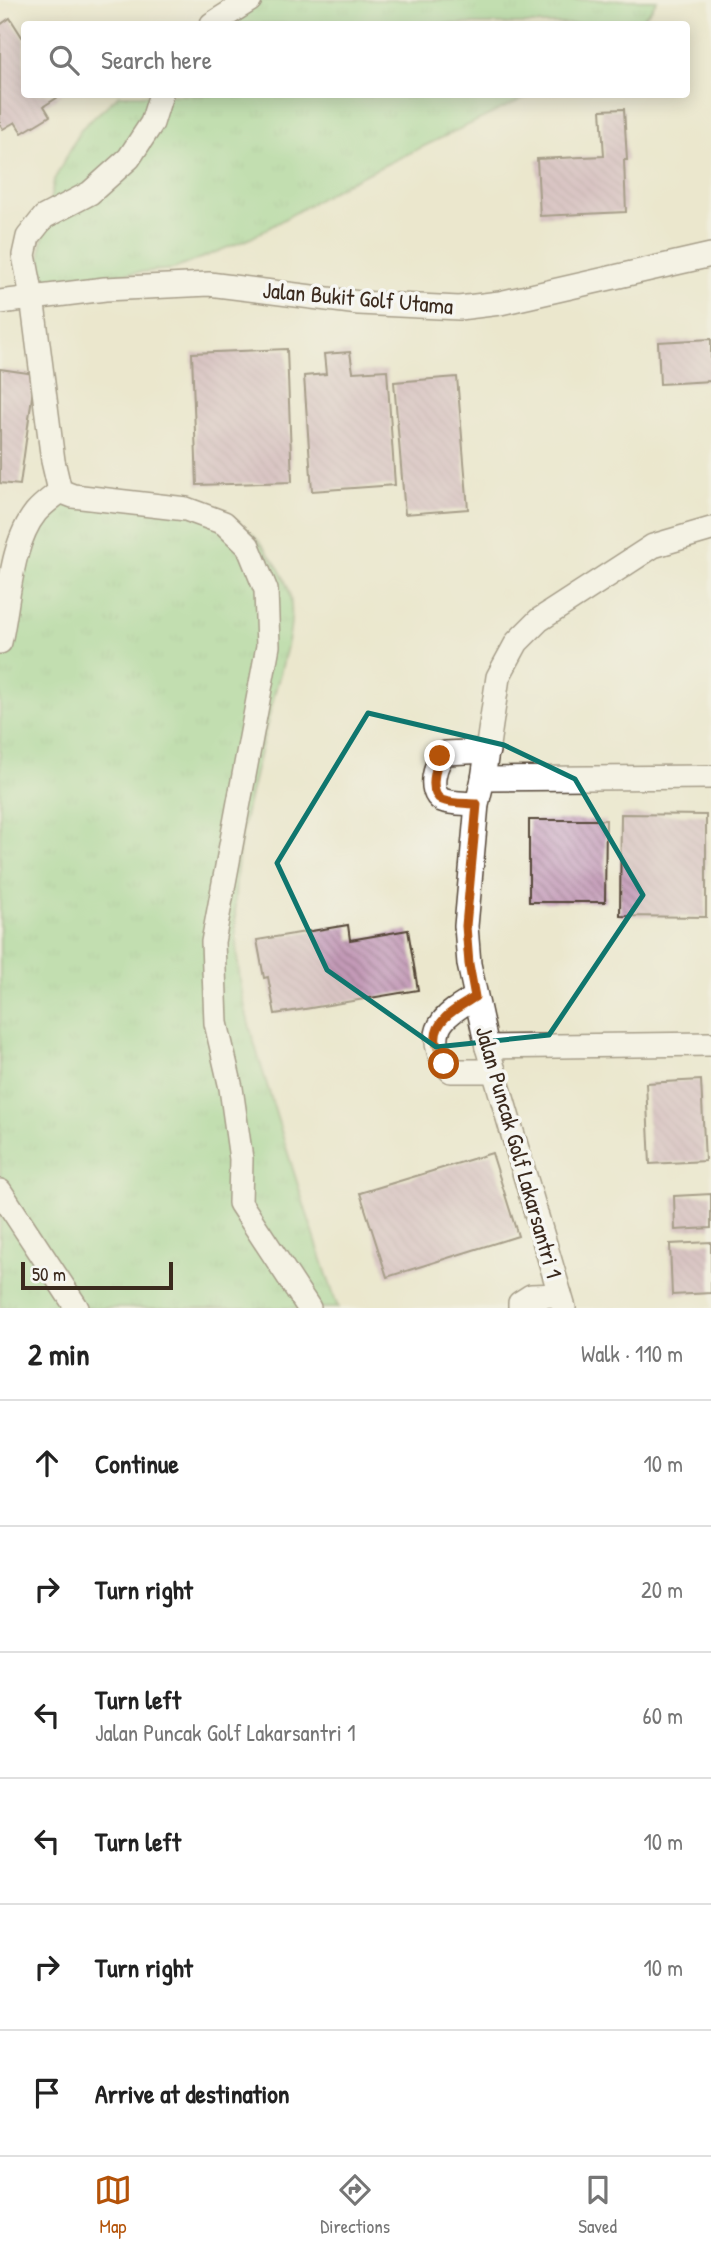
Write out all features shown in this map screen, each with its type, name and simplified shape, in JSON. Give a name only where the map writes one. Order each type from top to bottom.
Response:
[{"type":"street","points":[[217,21],[250,0]]},
{"type":"street","points":[[60,491],[53,461],[24,255],[28,237],[44,217],[90,193],[129,158],[152,123],[160,98]]},
{"type":"street","name":"Jalan Bukit Golf Utama","points":[[0,302],[105,289],[209,284],[359,303],[460,308],[500,303],[711,255]]},
{"type":"street","points":[[0,642],[15,563],[25,530],[36,512],[60,491]]},
{"type":"street","points":[[60,491],[73,496],[186,509],[223,523],[248,546],[266,590],[268,646],[213,942],[216,1023],[232,1088],[241,1159],[240,1203],[309,1308]]},
{"type":"street","name":"Jalan Puncak Golf Lakarsantri 1","points":[[562,1301],[487,1047],[469,964],[466,926],[477,804],[488,751],[498,677],[517,642],[539,620],[653,546],[711,529]]},
{"type":"street","points":[[477,804],[443,800],[437,795],[437,765],[440,756],[446,752],[488,751]]},
{"type":"street","points":[[483,779],[711,777]]},
{"type":"street","points":[[475,997],[449,1013],[438,1027],[436,1041],[444,1064],[451,1070],[494,1070]]},
{"type":"street","points":[[487,1047],[711,1044]]},
{"type":"street","points":[[0,1191],[78,1308]]},
{"type":"street","points":[[520,1308],[520,1303],[531,1296],[562,1301]]},
{"type":"highlighted area","points":[[368,713],[504,745],[575,779],[643,895],[549,1035],[436,1047],[327,970],[277,863]]},
{"type":"green space","points":[[231,0],[657,0],[640,21],[202,21]]},
{"type":"green space","points":[[116,98],[525,98],[347,183],[251,238],[174,269],[44,281],[41,248],[54,180],[81,129]]},
{"type":"green space","points":[[123,490],[185,497],[221,510],[252,534],[276,565],[288,588],[291,613],[288,640],[250,795],[236,874],[236,945],[251,1032],[338,1308],[0,1308],[0,590],[57,500],[87,491]]},
{"type":"building","points":[[10,18],[21,35],[21,98],[57,98],[44,106],[50,116],[22,133],[15,122],[3,129],[0,124],[0,25]]},
{"type":"building","points":[[624,109],[626,212],[540,216],[537,159],[604,156],[601,110]]},
{"type":"building","points":[[711,339],[711,381],[660,384],[658,342]]},
{"type":"building","points":[[287,349],[292,482],[197,485],[192,353]]},
{"type":"building","points":[[350,352],[353,372],[387,370],[395,485],[312,491],[304,376],[326,374],[324,354]]},
{"type":"building","points":[[0,369],[35,374],[20,485],[0,483]]},
{"type":"building","points":[[457,377],[468,509],[405,514],[394,382]]},
{"type":"building","points":[[621,814],[706,815],[706,917],[620,916]]},
{"type":"building","points":[[529,820],[606,820],[605,902],[529,902]]},
{"type":"building","points":[[348,925],[350,940],[408,930],[418,990],[275,1014],[268,977],[264,978],[257,940]]},
{"type":"building","points":[[701,1080],[705,1161],[650,1164],[646,1083]]},
{"type":"building","points":[[492,1153],[518,1236],[387,1277],[360,1193]]},
{"type":"building","points":[[711,1194],[711,1228],[675,1230],[674,1196]]},
{"type":"building","points":[[711,1242],[711,1293],[672,1295],[670,1244]]},
{"type":"route","points":[[440,756],[435,779],[437,795],[443,800],[477,804],[466,926],[475,997],[449,1013],[438,1027],[436,1041],[444,1064]]}]
